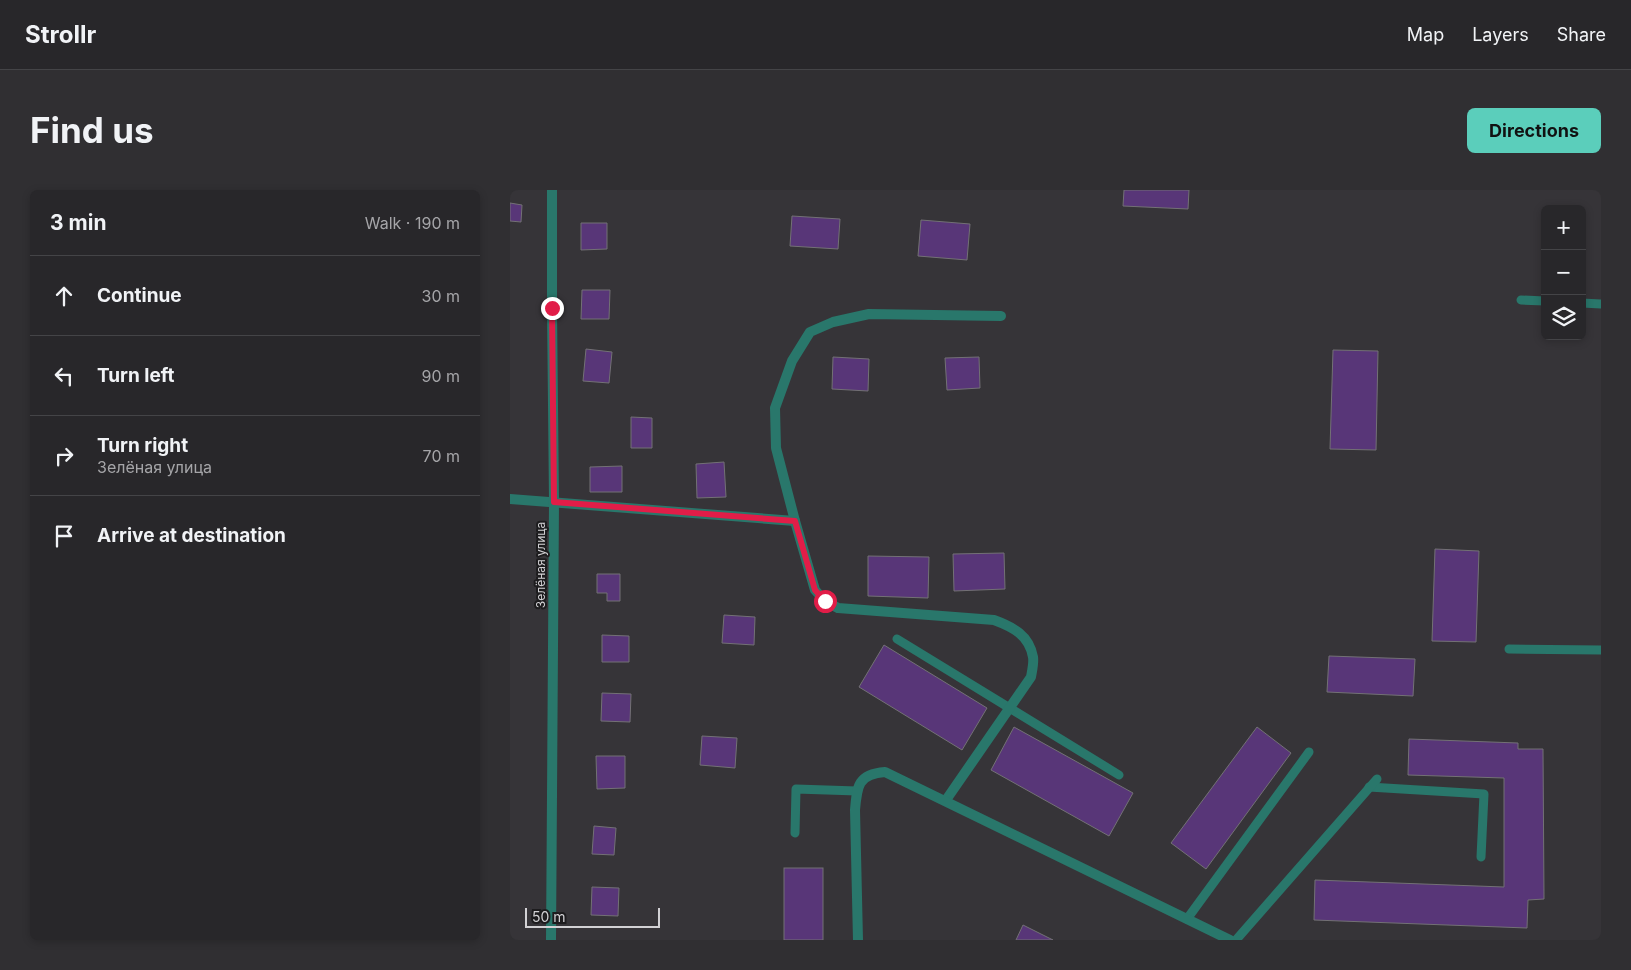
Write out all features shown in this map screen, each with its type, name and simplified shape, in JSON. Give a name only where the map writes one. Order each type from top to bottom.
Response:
[{"type":"street","name":"Зелёная улица","points":[[551,940],[554,502],[552,190]]},
{"type":"street","points":[[946,800],[1031,677],[1034,658],[1026,639],[1012,627],[994,620],[838,608],[825,601],[815,590],[776,448],[775,408],[792,361],[810,332],[833,322],[869,314],[1001,316]]},
{"type":"street","points":[[510,499],[795,521]]},
{"type":"street","points":[[858,940],[855,810],[857,791],[863,779],[872,773],[885,772],[946,800],[1230,940]]},
{"type":"lane","points":[[1521,300],[1541,301]]},
{"type":"lane","points":[[1586,303],[1601,304]]},
{"type":"lane","points":[[897,639],[1119,775]]},
{"type":"lane","points":[[1509,649],[1601,650]]},
{"type":"lane","points":[[1187,919],[1309,752]]},
{"type":"lane","points":[[1236,940],[1377,779]]},
{"type":"lane","points":[[1370,787],[1484,794],[1481,857]]},
{"type":"lane","points":[[795,833],[796,789],[857,791]]},
{"type":"building","points":[[1124,190],[1189,190],[1188,209],[1123,206]]},
{"type":"building","points":[[510,203],[522,205],[521,222],[510,221]]},
{"type":"building","points":[[792,216],[840,219],[838,249],[790,246]]},
{"type":"building","points":[[921,220],[970,224],[967,260],[918,256]]},
{"type":"building","points":[[581,223],[607,223],[607,249],[581,250]]},
{"type":"building","points":[[582,290],[610,290],[609,319],[581,319]]},
{"type":"building","points":[[586,349],[612,352],[609,383],[583,381]]},
{"type":"building","points":[[1333,350],[1378,351],[1376,450],[1330,449]]},
{"type":"building","points":[[833,357],[869,359],[868,391],[832,389]]},
{"type":"building","points":[[979,357],[980,388],[947,390],[945,358]]},
{"type":"building","points":[[631,417],[652,418],[652,448],[631,448]]},
{"type":"building","points":[[724,462],[726,497],[697,498],[696,464]]},
{"type":"building","points":[[622,466],[622,492],[590,492],[590,467]]},
{"type":"building","points":[[1435,549],[1479,551],[1476,642],[1432,641]]},
{"type":"building","points":[[1004,553],[1005,589],[954,591],[953,554]]},
{"type":"building","points":[[868,556],[929,557],[928,598],[868,596]]},
{"type":"building","points":[[597,574],[620,574],[620,601],[607,601],[607,593],[597,593]]},
{"type":"building","points":[[724,615],[755,617],[754,645],[722,643]]},
{"type":"building","points":[[602,635],[629,636],[629,662],[602,662]]},
{"type":"building","points":[[884,645],[987,708],[962,750],[859,687]]},
{"type":"building","points":[[1329,656],[1415,659],[1413,696],[1327,692]]},
{"type":"building","points":[[602,693],[631,694],[630,722],[601,721]]},
{"type":"building","points":[[1014,727],[1133,793],[1109,836],[991,770]]},
{"type":"building","points":[[1257,727],[1291,753],[1206,869],[1171,843]]},
{"type":"building","points":[[702,736],[737,738],[735,768],[700,765]]},
{"type":"building","points":[[1409,739],[1518,743],[1518,749],[1543,749],[1544,899],[1528,900],[1527,928],[1314,920],[1315,880],[1504,887],[1504,778],[1408,775]]},
{"type":"building","points":[[596,756],[625,756],[625,788],[597,789]]},
{"type":"building","points":[[594,826],[616,828],[614,855],[592,854]]},
{"type":"building","points":[[784,868],[823,868],[823,940],[784,940]]},
{"type":"building","points":[[592,887],[619,888],[618,916],[591,915]]},
{"type":"building","points":[[1023,925],[1053,940],[1016,940]]},
{"type":"route","points":[[552,308],[554,502],[795,521],[815,590],[825,601]]}]
